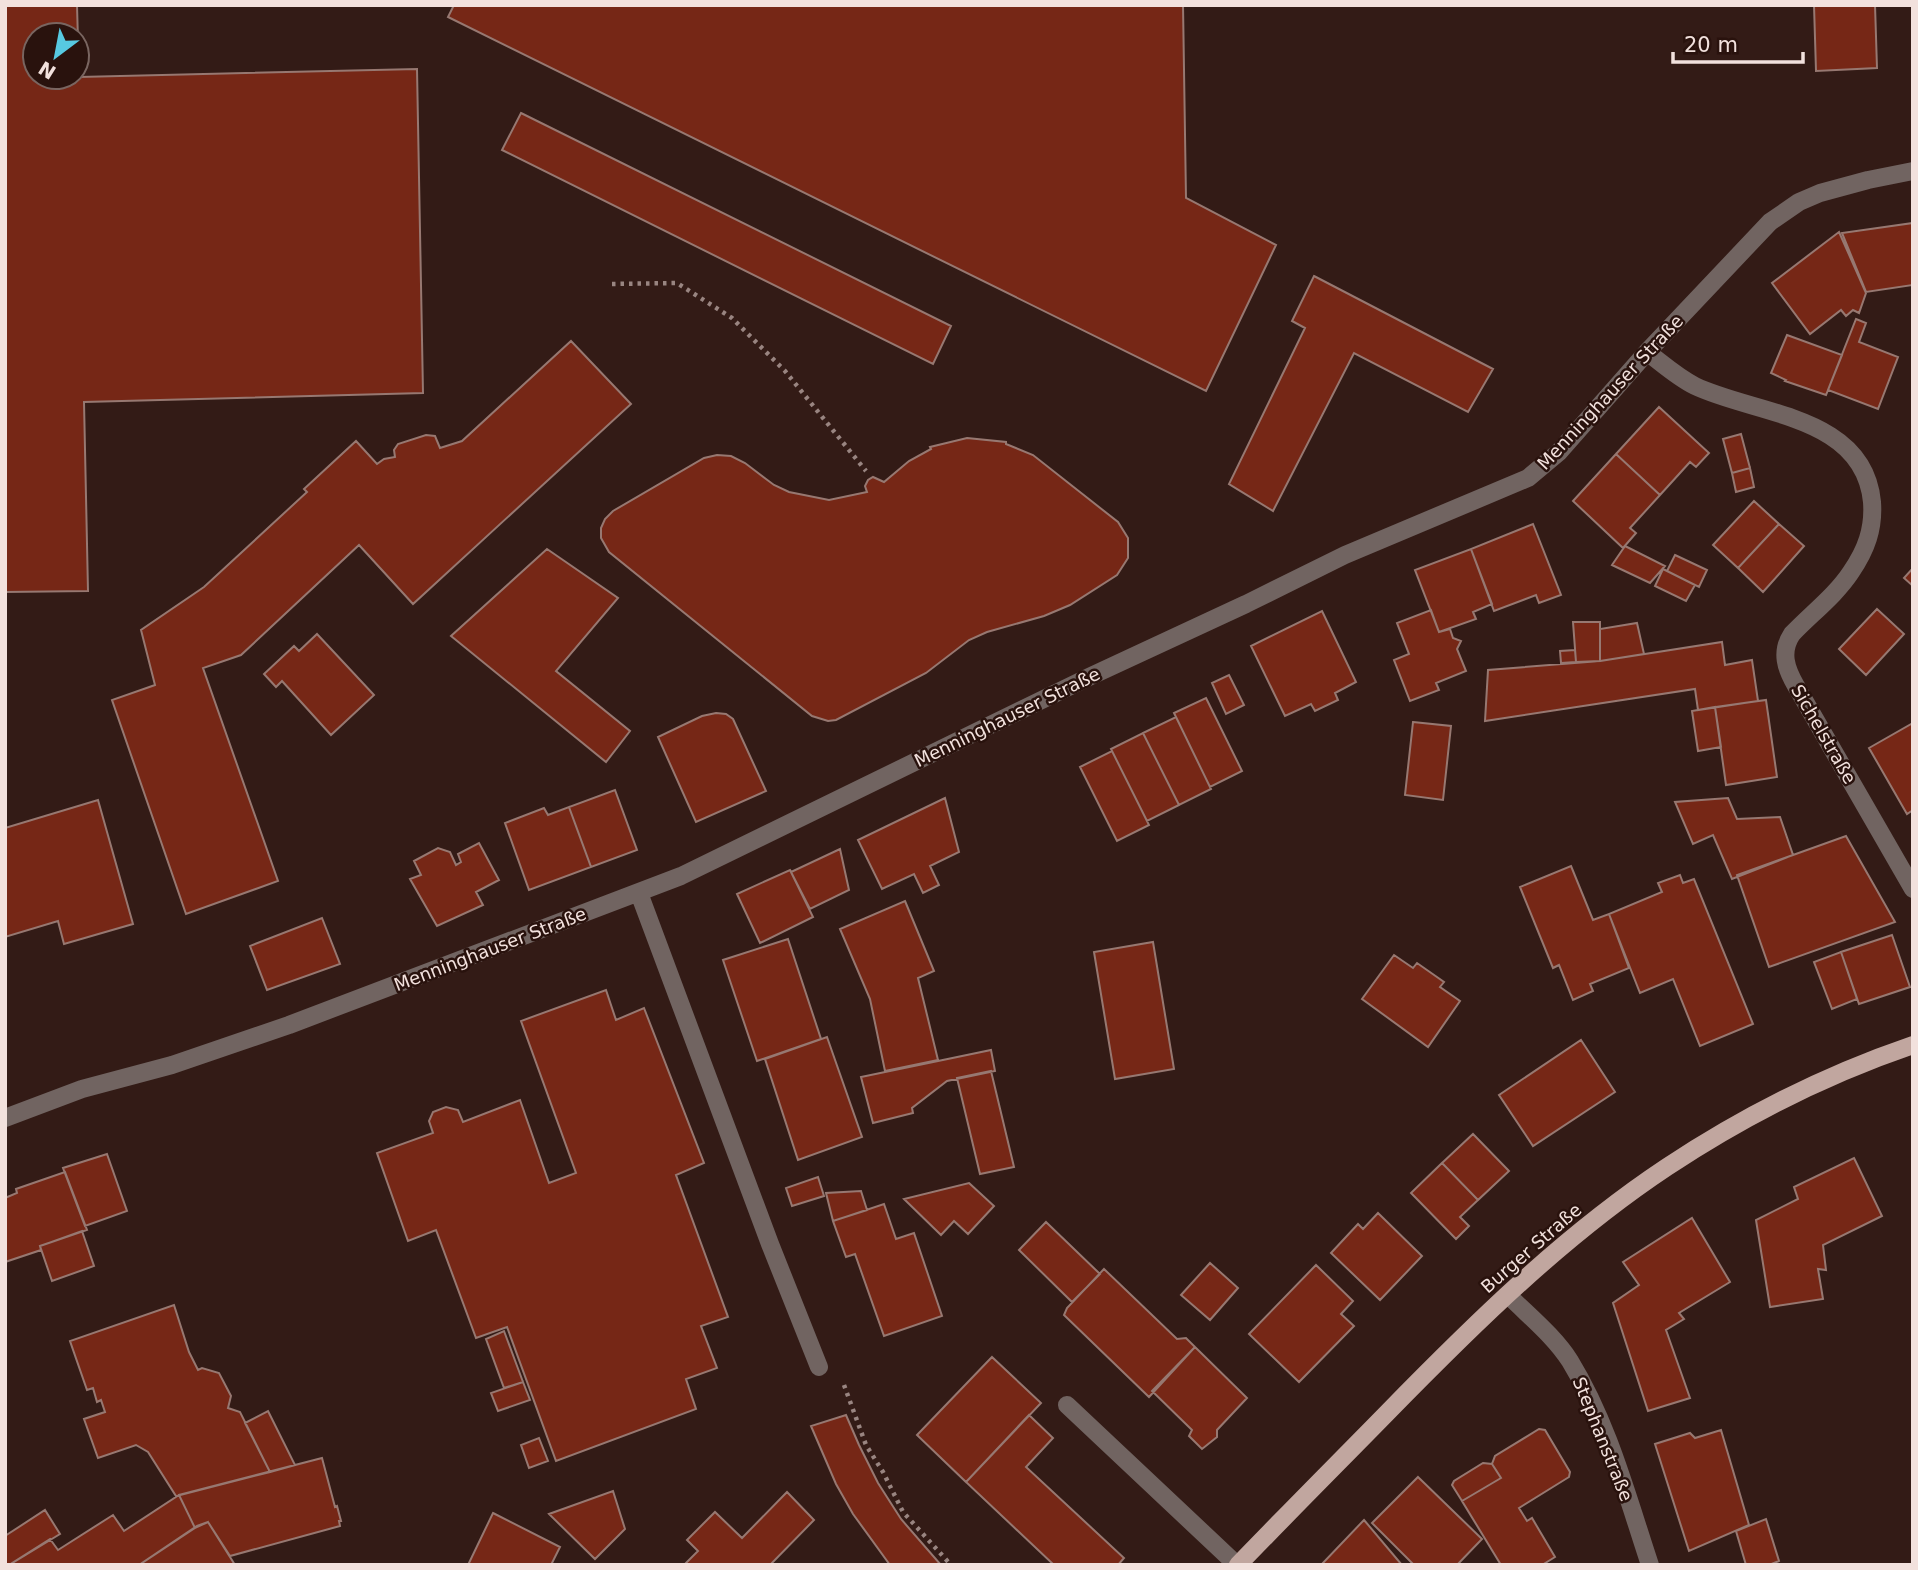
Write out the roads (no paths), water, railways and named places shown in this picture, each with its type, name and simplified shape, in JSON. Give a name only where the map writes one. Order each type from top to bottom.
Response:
[{"type":"main road","name":"Burger Straße","points":[[1237,1565],[1444,1356],[1508,1295],[1600,1215],[1711,1139],[1811,1085],[1913,1045]]},
{"type":"street","name":"Menninghauser Straße","points":[[5,1118],[82,1089],[172,1065],[276,1030],[639,893],[740,849],[1091,676],[1345,555],[1528,478],[1559,452],[1647,352],[1759,232],[1784,211],[1820,193],[1913,171]]},
{"type":"street","name":"Sichelstraße","points":[[1647,352],[1697,387],[1811,425],[1831,436],[1844,446],[1865,474],[1871,493],[1873,516],[1867,546],[1850,575],[1792,634],[1786,643],[1786,662],[1796,686],[1913,889]]},
{"type":"street","points":[[639,893],[770,1244],[819,1367]]},
{"type":"street","name":"Stephanstraße","points":[[1508,1295],[1557,1344],[1569,1360],[1593,1405],[1615,1460],[1650,1565]]},
{"type":"street","points":[[1067,1405],[1237,1565]]}]
